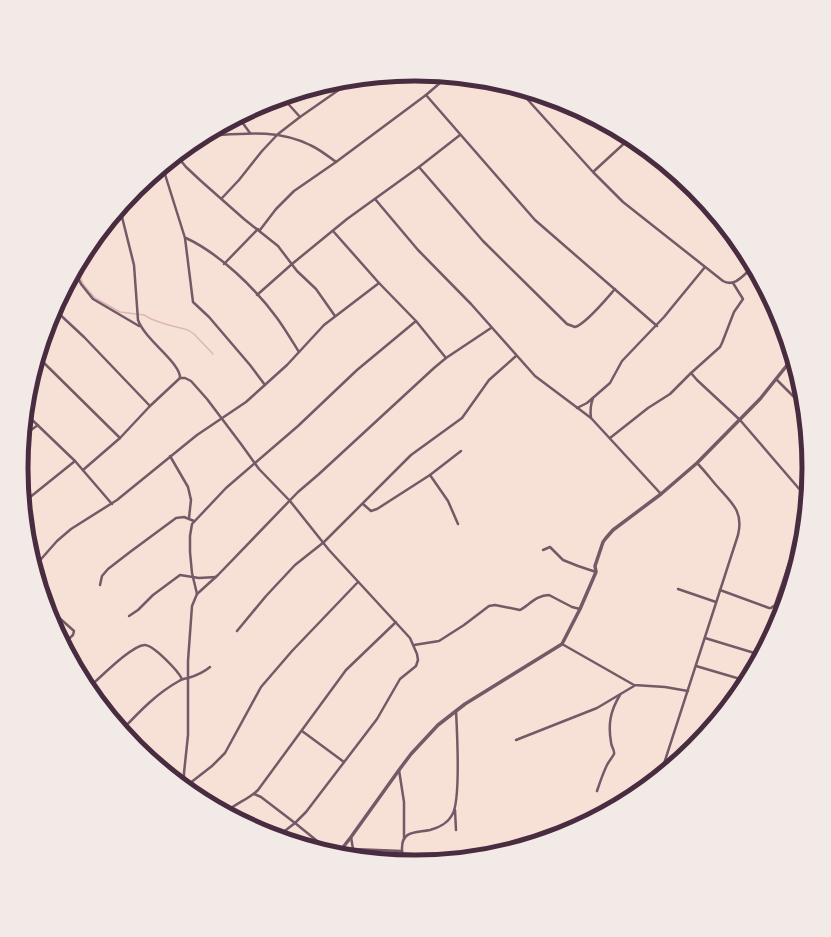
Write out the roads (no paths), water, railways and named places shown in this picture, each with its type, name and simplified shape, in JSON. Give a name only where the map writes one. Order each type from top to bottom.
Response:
[{"type":"street","points":[[224,264],[259,230],[276,209],[294,191],[336,162],[441,82]]},
{"type":"street","points":[[222,198],[278,134],[300,116],[341,88]]},
{"type":"street","points":[[426,95],[535,220],[657,326]]},
{"type":"street","points":[[525,97],[593,172],[634,212],[726,284],[734,283],[748,270]]},
{"type":"street","points":[[288,103],[300,116]]},
{"type":"street","points":[[242,122],[250,133]]},
{"type":"street","points":[[219,135],[250,133],[278,134],[311,145],[336,162]]},
{"type":"street","points":[[257,295],[333,231],[460,135]]},
{"type":"street","points":[[593,172],[625,143]]},
{"type":"street","points":[[181,160],[244,219],[278,246],[297,271],[311,282],[335,316]]},
{"type":"street","points":[[419,167],[483,241],[570,325],[575,326],[581,324],[615,289]]},
{"type":"street","points":[[165,173],[185,238],[194,304],[213,322],[265,385]]},
{"type":"street","points":[[375,199],[418,250],[459,290],[491,328],[541,382],[591,418],[661,494]]},
{"type":"street","points":[[122,216],[134,265],[138,320],[140,327]]},
{"type":"street","points":[[333,231],[379,283],[416,321],[446,358]]},
{"type":"street","points":[[185,238],[198,244],[241,278],[278,319],[299,352]]},
{"type":"street","points":[[578,408],[587,403],[610,383],[622,361],[657,326],[705,267]]},
{"type":"street","points":[[78,279],[92,299],[140,327],[175,365],[179,371],[180,378]]},
{"type":"street","points":[[39,561],[57,540],[67,532],[112,504],[202,431],[246,402],[335,316],[379,283]]},
{"type":"street","points":[[610,438],[648,408],[670,394],[722,343],[734,312],[743,299],[734,283]]},
{"type":"street","points":[[60,314],[84,337],[150,406]]},
{"type":"street","points":[[197,594],[191,569],[189,543],[190,528],[194,521],[226,488],[298,426],[352,374],[416,321]]},
{"type":"street","points":[[184,779],[188,735],[188,678],[192,606],[197,594],[216,577],[290,500],[446,358],[491,328]]},
{"type":"street","points":[[237,631],[266,596],[295,565],[324,542],[411,455],[462,418],[490,380],[516,356]]},
{"type":"street","points":[[43,362],[120,438]]},
{"type":"street","points":[[342,849],[352,838],[399,770],[438,725],[456,711],[562,644],[580,609],[596,572],[595,566],[603,542],[606,538],[613,530],[661,494],[698,463],[740,420],[788,363]]},
{"type":"street","points":[[691,373],[696,380],[740,420],[802,492]]},
{"type":"street","points":[[83,470],[120,438],[150,406],[180,378],[185,378],[191,382],[207,399],[254,463],[276,488],[290,500],[329,550],[396,622],[414,645],[418,660],[416,666],[400,679],[377,719],[306,812],[283,832]]},
{"type":"street","points":[[776,379],[797,400]]},
{"type":"street","points":[[591,418],[590,404],[594,396]]},
{"type":"street","points":[[31,419],[75,461],[112,504]]},
{"type":"street","points":[[30,431],[38,425]]},
{"type":"street","points":[[363,504],[371,511],[377,509],[430,475],[461,452]]},
{"type":"street","points":[[170,456],[188,487],[191,500],[189,518]]},
{"type":"street","points":[[29,498],[75,461]]},
{"type":"street","points":[[663,766],[738,535],[740,523],[738,513],[732,502],[698,463]]},
{"type":"street","points":[[430,475],[448,501],[458,524]]},
{"type":"street","points":[[100,585],[102,576],[108,569],[176,518],[184,517],[194,521]]},
{"type":"street","points":[[720,590],[769,608],[774,607],[796,543]]},
{"type":"street","points":[[543,550],[550,547],[563,560],[596,572]]},
{"type":"street","points":[[129,616],[138,610],[153,595],[180,575],[201,578],[216,577]]},
{"type":"street","points":[[189,783],[212,766],[225,753],[261,687],[300,643],[358,582]]},
{"type":"street","points":[[678,589],[716,602]]},
{"type":"street","points":[[414,645],[439,641],[464,625],[489,606],[520,610],[536,599],[549,595],[572,607],[580,609]]},
{"type":"street","points":[[56,615],[74,631],[68,639]]},
{"type":"street","points":[[230,808],[254,794],[346,670],[396,622]]},
{"type":"street","points":[[705,638],[756,653]]},
{"type":"street","points":[[562,644],[634,685],[665,687],[688,691]]},
{"type":"street","points":[[93,684],[124,657],[136,648],[144,645],[148,646],[174,667],[182,679]]},
{"type":"street","points":[[126,726],[152,700],[182,679],[206,670],[210,666]]},
{"type":"street","points":[[696,666],[741,679]]},
{"type":"street","points":[[516,740],[597,708],[634,685]]},
{"type":"street","points":[[597,791],[601,777],[614,755],[609,728],[611,714],[620,695]]},
{"type":"street","points":[[456,711],[456,830]]},
{"type":"street","points":[[302,731],[344,762]]},
{"type":"street","points":[[399,770],[404,802],[404,841],[402,851],[403,856]]},
{"type":"street","points":[[254,794],[261,797],[322,845]]},
{"type":"street","points":[[404,841],[408,835],[413,832],[430,830],[444,824],[452,816],[455,810]]},
{"type":"street","points":[[352,838],[353,849],[402,851]]},
{"type":"waterway","points":[[80,276],[83,284],[95,298],[120,312],[144,315],[165,324],[188,330],[194,334],[213,354]]}]
